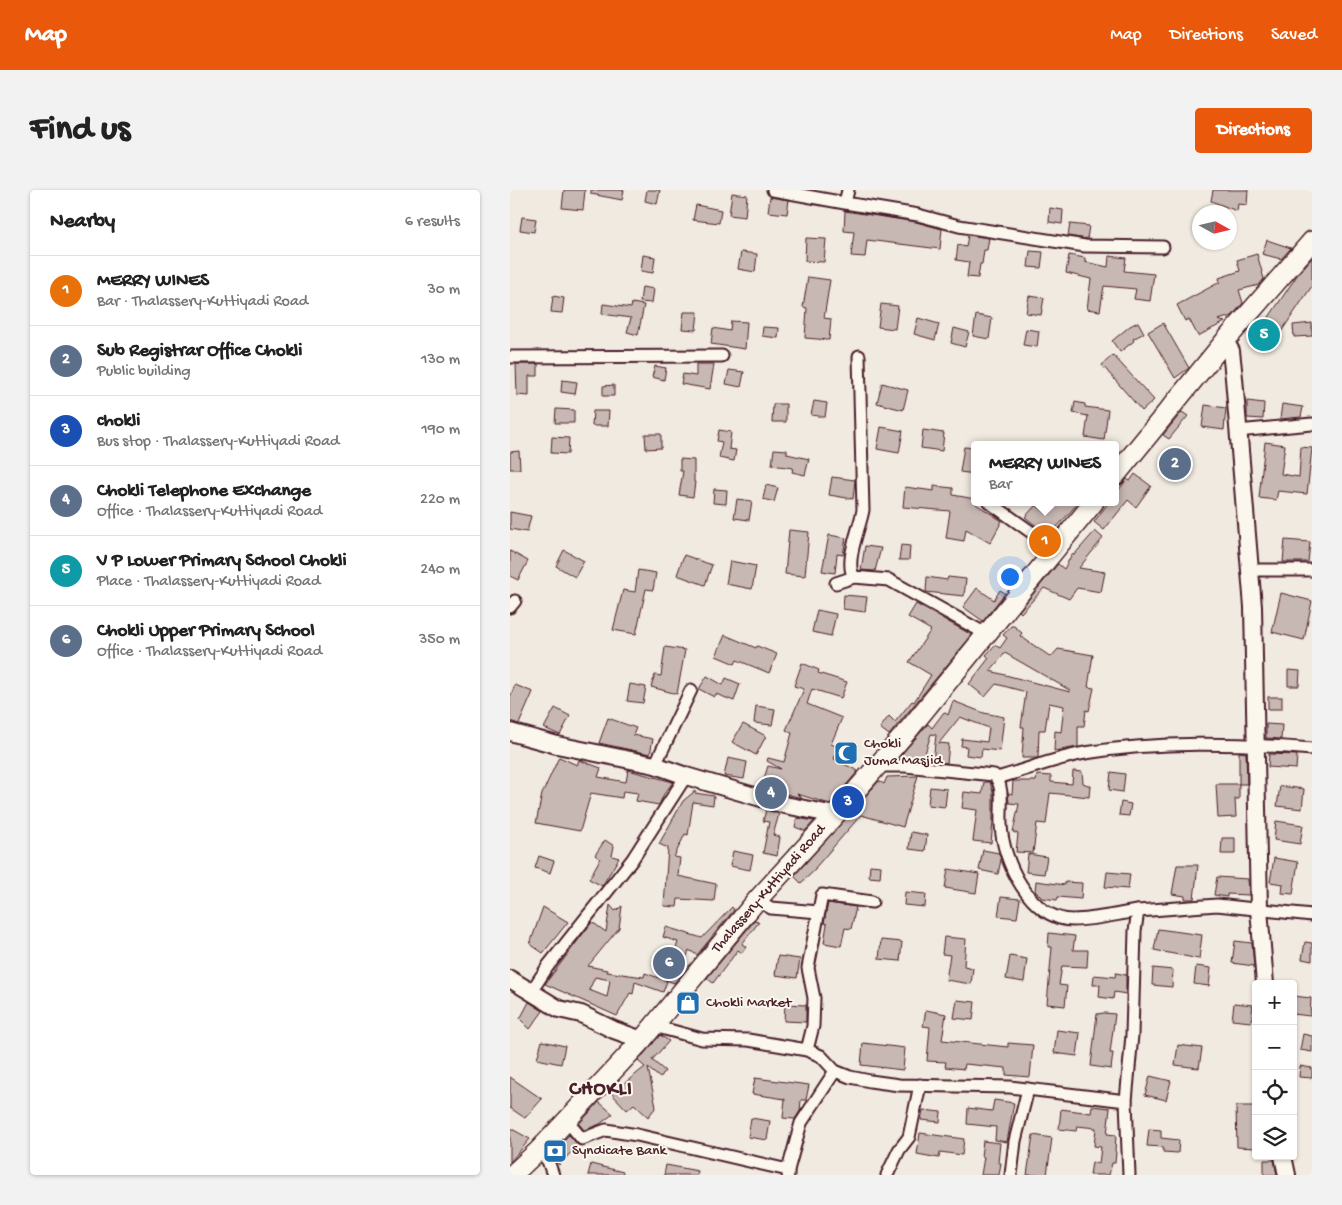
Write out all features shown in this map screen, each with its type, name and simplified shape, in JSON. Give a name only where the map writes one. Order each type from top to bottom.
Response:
[{"type":"main road","points":[[1119,471],[1225,341],[1312,241]]},
{"type":"main road","points":[[1225,341],[1231,351],[1233,363],[1237,432],[1253,607],[1259,909],[1265,980]]},
{"type":"main road","name":"Thalassery-Kuttiyadi Road","points":[[512,1175],[539,1150],[648,1033],[757,900],[835,815],[1091,506]]},
{"type":"main road","points":[[510,732],[556,745],[655,764],[686,776],[785,805],[835,815]]},
{"type":"main road","points":[[510,979],[559,1009],[648,1033]]},
{"type":"main road","points":[[1284,1160],[1287,1175]]},
{"type":"street","points":[[772,190],[918,215],[959,226],[1085,246],[1163,247]]},
{"type":"street","points":[[845,203],[848,190]]},
{"type":"street","points":[[510,357],[722,356]]},
{"type":"street","points":[[854,577],[850,571],[852,550],[860,528],[863,510],[859,356]]},
{"type":"street","points":[[1237,432],[1312,424]]},
{"type":"street","points":[[995,506],[1056,549]]},
{"type":"street","points":[[1250,570],[1312,570]]},
{"type":"street","points":[[836,583],[854,577],[889,580],[986,634]]},
{"type":"street","points":[[655,764],[691,690]]},
{"type":"street","points":[[997,778],[1083,754],[1154,744],[1255,745],[1312,749]]},
{"type":"street","points":[[876,766],[990,774],[997,778],[1001,789],[1002,838],[1012,869],[1031,901],[1051,914],[1072,920],[1138,911],[1217,905],[1312,915]]},
{"type":"street","points":[[531,992],[548,966],[632,860],[686,776]]},
{"type":"street","points":[[807,1050],[814,1017],[814,998],[808,968],[822,895],[872,902]]},
{"type":"street","points":[[757,900],[770,908],[819,912]]},
{"type":"street","points":[[1129,1175],[1126,1101],[1132,1035],[1135,931],[1138,911]]},
{"type":"street","points":[[648,1033],[702,1040],[748,1040],[807,1050],[821,1056],[835,1071],[850,1077],[870,1081],[899,1085],[1028,1089],[1126,1101]]},
{"type":"street","points":[[567,1120],[582,1139],[606,1130],[637,1135],[788,1173],[801,1123],[835,1071]]},
{"type":"street","points":[[887,1175],[899,1150],[909,1137],[920,1085]]},
{"type":"street","points":[[1011,1175],[1016,1141],[1028,1089]]},
{"type":"street","points":[[539,1150],[548,1160],[553,1175]]},
{"type":"building","points":[[564,190],[585,190],[583,210],[562,208]]},
{"type":"building","points":[[591,190],[624,190],[622,200],[591,194]]},
{"type":"building","points":[[647,190],[660,190],[657,204],[645,201]]},
{"type":"building","points":[[1213,190],[1248,190],[1247,205],[1238,204],[1237,211],[1237,205],[1221,205],[1211,201]]},
{"type":"building","points":[[732,193],[747,195],[745,217],[729,215]]},
{"type":"building","points":[[770,197],[789,200],[787,214],[768,212]]},
{"type":"building","points":[[696,205],[721,210],[719,223],[693,220]]},
{"type":"building","points":[[1050,208],[1063,210],[1062,224],[1049,222]]},
{"type":"building","points":[[845,211],[916,222],[942,229],[940,249],[867,240],[865,257],[851,256],[854,232],[844,231]]},
{"type":"building","points":[[522,217],[536,219],[534,232],[520,230]]},
{"type":"building","points":[[1070,224],[1089,226],[1087,239],[1068,236]]},
{"type":"building","points":[[968,235],[989,238],[987,250],[984,250],[982,264],[980,264],[978,278],[967,277],[969,262],[956,260],[958,245],[966,247]]},
{"type":"building","points":[[806,238],[826,239],[824,262],[805,261]]},
{"type":"building","points":[[1267,240],[1291,248],[1281,259],[1262,254]]},
{"type":"building","points":[[1030,251],[1043,252],[1041,268],[1028,267]]},
{"type":"building","points":[[741,252],[757,254],[755,272],[738,269]]},
{"type":"building","points":[[1257,254],[1264,279],[1259,285],[1239,290],[1243,303],[1232,316],[1218,320],[1225,322],[1198,336],[1189,319],[1185,321],[1177,305],[1220,282],[1219,278],[1240,271],[1237,260]]},
{"type":"building","points":[[643,255],[655,257],[653,273],[641,271]]},
{"type":"building","points":[[1069,255],[1085,258],[1085,262],[1108,267],[1109,256],[1126,258],[1124,271],[1154,274],[1150,301],[1134,299],[1136,289],[1104,286],[1100,311],[1087,309],[1091,279],[1066,273]]},
{"type":"building","points":[[1312,258],[1312,286],[1279,335],[1278,343],[1248,336],[1252,328],[1261,329],[1298,274]]},
{"type":"building","points":[[808,277],[830,280],[824,318],[831,319],[829,340],[805,338],[807,308],[803,307]]},
{"type":"building","points":[[642,287],[654,289],[652,303],[640,302]]},
{"type":"building","points":[[553,296],[564,298],[562,313],[551,312]]},
{"type":"building","points":[[1029,296],[1044,298],[1041,315],[1026,313]]},
{"type":"building","points":[[632,303],[644,305],[638,335],[627,332],[631,318],[602,314],[603,304],[631,308]]},
{"type":"building","points":[[881,304],[898,306],[895,329],[878,327]]},
{"type":"building","points":[[684,312],[698,312],[696,330],[682,329]]},
{"type":"building","points":[[976,315],[992,318],[989,339],[973,336]]},
{"type":"building","points":[[918,318],[939,324],[935,340],[914,334]]},
{"type":"building","points":[[731,321],[747,322],[745,349],[711,344],[713,328],[730,331]]},
{"type":"building","points":[[1138,322],[1144,333],[1133,339],[1134,341],[1120,352],[1112,341]]},
{"type":"building","points":[[1163,323],[1189,368],[1175,378],[1148,332]]},
{"type":"building","points":[[1312,323],[1312,336],[1294,337],[1293,325]]},
{"type":"building","points":[[763,327],[779,328],[778,338],[762,336]]},
{"type":"building","points":[[954,328],[969,332],[965,347],[951,343]]},
{"type":"building","points":[[1026,329],[1039,331],[1037,347],[1023,345]]},
{"type":"building","points":[[1113,355],[1154,400],[1142,411],[1102,365]]},
{"type":"building","points":[[516,364],[538,364],[538,376],[529,376],[529,396],[517,395]]},
{"type":"building","points":[[696,364],[714,364],[710,389],[681,384],[683,374],[696,376]]},
{"type":"building","points":[[655,366],[666,368],[664,380],[652,377]]},
{"type":"building","points":[[729,370],[744,372],[741,387],[726,384]]},
{"type":"building","points":[[562,380],[577,382],[575,394],[561,392]]},
{"type":"building","points":[[882,383],[908,390],[903,410],[877,403]]},
{"type":"building","points":[[614,385],[614,396],[603,396],[603,386]]},
{"type":"building","points":[[814,401],[827,403],[825,417],[811,415]]},
{"type":"building","points":[[1247,401],[1264,403],[1263,419],[1247,418]]},
{"type":"building","points":[[1075,402],[1085,404],[1085,407],[1108,410],[1104,440],[1085,437],[1088,416],[1073,413]]},
{"type":"building","points":[[773,404],[786,404],[786,422],[772,422]]},
{"type":"building","points":[[1282,404],[1303,407],[1301,417],[1280,419]]},
{"type":"building","points":[[1205,405],[1226,408],[1224,430],[1202,427]]},
{"type":"building","points":[[556,409],[574,410],[574,423],[555,423]]},
{"type":"building","points":[[593,411],[609,411],[608,426],[592,426]]},
{"type":"building","points":[[1182,412],[1188,416],[1169,439],[1163,435]]},
{"type":"building","points":[[881,427],[903,431],[899,453],[877,449]]},
{"type":"building","points":[[719,430],[731,432],[729,449],[736,450],[734,461],[719,458],[722,442],[717,441]]},
{"type":"building","points":[[923,430],[944,433],[942,451],[921,448]]},
{"type":"building","points":[[645,434],[661,434],[661,448],[646,449]]},
{"type":"building","points":[[552,437],[569,438],[568,454],[551,453]]},
{"type":"building","points":[[1265,442],[1285,445],[1281,474],[1299,477],[1301,447],[1312,448],[1307,494],[1278,491],[1276,500],[1259,498]]},
{"type":"building","points":[[964,447],[971,448],[971,473],[960,472]]},
{"type":"building","points":[[774,449],[787,450],[787,454],[809,459],[805,475],[792,472],[793,468],[772,465]]},
{"type":"building","points":[[519,451],[520,469],[510,469],[510,452]]},
{"type":"building","points":[[1175,458],[1178,469],[1182,478],[1168,476]]},
{"type":"building","points":[[680,459],[694,460],[695,482],[693,497],[679,495],[683,471],[680,471]]},
{"type":"building","points":[[1135,474],[1151,486],[1136,507],[1128,500],[1104,530],[1094,522],[1106,506],[1119,506],[1119,490],[1127,479],[1130,481]]},
{"type":"building","points":[[832,477],[855,480],[853,499],[829,495]]},
{"type":"building","points":[[766,485],[778,488],[774,502],[763,499]]},
{"type":"building","points":[[934,486],[953,488],[953,495],[971,498],[971,506],[979,506],[1002,521],[990,543],[966,529],[964,541],[946,538],[950,511],[903,507],[905,487],[934,491]]},
{"type":"building","points":[[714,489],[727,490],[726,504],[713,503]]},
{"type":"building","points":[[737,499],[752,501],[749,520],[734,518]]},
{"type":"building","points":[[1035,506],[1048,515],[1056,506],[1075,506],[1049,536],[1025,517]]},
{"type":"building","points":[[510,512],[531,516],[527,532],[510,529]]},
{"type":"building","points":[[789,530],[809,532],[805,576],[785,574]]},
{"type":"building","points":[[1095,531],[1103,538],[1079,568],[1105,572],[1101,592],[1077,588],[1069,599],[1044,588],[1021,613],[1019,611],[1058,564],[1064,569],[1072,554],[1074,555]]},
{"type":"building","points":[[829,535],[846,538],[843,555],[837,554],[835,573],[822,571]]},
{"type":"building","points":[[1285,540],[1310,542],[1308,562],[1283,562]]},
{"type":"building","points":[[901,545],[910,546],[909,560],[899,560]]},
{"type":"building","points":[[865,546],[881,548],[875,571],[861,570]]},
{"type":"building","points":[[564,550],[584,561],[575,577],[556,566]]},
{"type":"building","points":[[510,551],[528,561],[518,580],[510,576]]},
{"type":"building","points":[[684,555],[712,565],[705,585],[677,575]]},
{"type":"building","points":[[730,561],[756,566],[752,589],[726,584]]},
{"type":"building","points":[[638,570],[656,573],[653,590],[646,589],[636,634],[613,630],[623,590],[635,592]]},
{"type":"building","points":[[927,577],[947,580],[948,577],[966,579],[964,596],[926,592]]},
{"type":"building","points":[[977,588],[994,600],[1000,590],[1005,593],[983,621],[963,607]]},
{"type":"building","points":[[1281,593],[1312,601],[1304,640],[1272,632]]},
{"type":"building","points":[[844,595],[867,597],[865,612],[843,609]]},
{"type":"building","points":[[916,604],[972,635],[889,735],[880,728],[889,716],[895,722],[912,701],[914,702],[931,675],[909,662],[931,630],[908,617]]},
{"type":"building","points":[[817,610],[836,614],[831,636],[812,632]]},
{"type":"building","points":[[1011,626],[1014,626],[1022,633],[1020,636],[1051,657],[1058,649],[1093,655],[1088,687],[1094,688],[1089,711],[1086,710],[1084,726],[1078,726],[1078,747],[1054,751],[1055,731],[1061,732],[1064,706],[1049,703],[1045,730],[1039,730],[1038,758],[1022,758],[1024,727],[1021,727],[1026,692],[996,684],[985,697],[969,684],[989,658],[986,655],[995,645],[1000,648],[1007,638],[1003,635]],"holes":[[[1005,653],[1070,692],[990,671]]]},
{"type":"building","points":[[725,635],[756,648],[757,646],[777,654],[769,673],[737,660],[735,664],[716,656]]},
{"type":"building","points":[[665,647],[685,650],[677,694],[651,687],[655,675],[661,676]]},
{"type":"building","points":[[802,663],[819,670],[818,673],[847,682],[841,698],[812,689],[807,704],[842,718],[831,744],[838,747],[834,759],[858,771],[830,804],[797,794],[802,798],[761,788],[768,766],[781,769],[767,761],[768,758],[784,762],[792,733],[786,730],[804,689],[794,686]]},
{"type":"building","points":[[1288,670],[1300,671],[1299,686],[1288,686]]},
{"type":"building","points":[[707,676],[723,685],[726,678],[740,684],[734,701],[716,694],[714,697],[699,689]]},
{"type":"building","points":[[630,684],[646,687],[643,703],[627,701]]},
{"type":"building","points":[[515,685],[533,692],[519,724],[510,721],[510,697]]},
{"type":"building","points":[[1268,697],[1282,697],[1282,709],[1268,709]]},
{"type":"building","points":[[953,701],[984,713],[1004,717],[1000,751],[982,749],[981,757],[966,755],[967,747],[961,746],[962,739],[987,742],[989,728],[960,717],[939,743],[949,744],[947,763],[933,761],[936,735],[931,734],[923,760],[900,756],[928,724],[932,728],[944,712],[948,715]]},
{"type":"building","points":[[756,706],[775,709],[772,725],[754,723]]},
{"type":"building","points":[[555,708],[570,716],[560,735],[544,728]]},
{"type":"building","points":[[608,718],[636,728],[633,735],[653,739],[650,754],[599,743]]},
{"type":"building","points":[[743,724],[766,736],[756,755],[732,742]]},
{"type":"building","points":[[1266,724],[1282,725],[1281,739],[1266,738]]},
{"type":"building","points":[[1239,752],[1246,753],[1247,784],[1239,784]]},
{"type":"building","points":[[1269,754],[1297,755],[1296,769],[1268,767]]},
{"type":"building","points":[[559,757],[577,765],[579,760],[601,768],[598,777],[626,782],[628,770],[673,782],[659,805],[636,801],[638,793],[623,791],[622,798],[591,793],[580,831],[536,823],[542,794]]},
{"type":"building","points":[[728,758],[747,762],[744,779],[724,776]]},
{"type":"building","points":[[1073,771],[1082,772],[1083,783],[1090,786],[1089,797],[1050,793],[1046,824],[1037,823],[1033,853],[1016,852],[1018,834],[1013,832],[1019,804],[1009,803],[1008,793],[1012,794],[1013,781],[1036,781],[1037,775],[1051,776],[1051,782],[1072,784]]},
{"type":"building","points":[[1111,772],[1125,774],[1123,792],[1109,790]]},
{"type":"building","points":[[918,776],[903,827],[861,815],[816,869],[801,883],[794,876],[879,781],[884,784],[887,777]]},
{"type":"building","points":[[984,782],[990,782],[993,792],[991,843],[973,841],[977,810],[962,808],[964,792],[982,794]]},
{"type":"building","points":[[1216,784],[1239,784],[1239,799],[1235,799],[1236,817],[1218,818]]},
{"type":"building","points":[[1280,786],[1304,789],[1302,809],[1277,806]]},
{"type":"building","points":[[930,787],[947,789],[945,807],[928,805]]},
{"type":"building","points":[[695,791],[695,793],[714,796],[713,805],[693,802],[688,835],[685,834],[674,857],[680,858],[678,876],[716,884],[714,901],[678,899],[677,907],[664,906],[668,848],[659,844],[683,801]]},
{"type":"building","points":[[1121,802],[1131,804],[1129,816],[1119,815]]},
{"type":"building","points":[[766,810],[779,814],[773,835],[780,837],[777,856],[763,853],[769,822],[763,821]]},
{"type":"building","points":[[797,818],[814,821],[805,831],[795,827]]},
{"type":"building","points":[[1276,821],[1303,825],[1300,844],[1274,840]]},
{"type":"building","points":[[911,832],[927,835],[925,851],[909,849]]},
{"type":"building","points":[[1222,838],[1235,838],[1235,854],[1221,854]]},
{"type":"building","points":[[605,840],[614,846],[612,856],[619,858],[602,886],[589,879],[600,859],[595,855]]},
{"type":"building","points":[[983,850],[999,853],[1001,860],[998,874],[979,870]]},
{"type":"building","points":[[733,851],[753,855],[750,870],[730,866]]},
{"type":"building","points":[[1028,854],[1047,857],[1044,874],[1026,872]]},
{"type":"building","points":[[539,856],[554,861],[550,873],[535,868]]},
{"type":"building","points":[[1274,858],[1298,862],[1293,894],[1282,893],[1283,884],[1270,882]]},
{"type":"building","points":[[870,865],[881,866],[880,878],[869,877]]},
{"type":"building","points":[[1177,865],[1198,865],[1194,899],[1185,899],[1185,896],[1172,894]]},
{"type":"building","points":[[948,869],[979,874],[976,893],[945,888]]},
{"type":"building","points":[[1107,872],[1130,874],[1128,889],[1105,887]]},
{"type":"building","points":[[1217,877],[1248,879],[1249,895],[1227,894],[1227,897],[1214,895]]},
{"type":"building","points":[[1036,881],[1065,885],[1065,882],[1082,883],[1081,899],[1058,897],[1057,900],[1042,898],[1035,891]]},
{"type":"building","points":[[905,892],[926,894],[925,907],[904,905]]},
{"type":"building","points":[[1001,897],[1020,899],[1017,918],[998,916]]},
{"type":"building","points":[[828,903],[856,907],[851,929],[845,928],[841,946],[824,943],[827,924],[824,923]]},
{"type":"building","points":[[610,905],[615,911],[622,906],[619,928],[588,966],[607,970],[607,972],[644,977],[645,973],[667,981],[663,992],[635,982],[633,994],[630,993],[617,1016],[545,984],[592,922],[606,932]],"holes":[[[595,977],[610,980],[607,997],[589,990]]]},
{"type":"building","points":[[543,907],[568,922],[543,953],[530,944]]},
{"type":"building","points":[[732,907],[734,910],[697,955],[689,950],[681,975],[674,983],[666,980],[678,942],[663,937],[666,927],[702,938]]},
{"type":"building","points":[[755,920],[759,922],[742,944],[746,947],[742,953],[738,950],[713,983],[707,978]]},
{"type":"building","points":[[1158,929],[1202,935],[1199,959],[1154,950]]},
{"type":"building","points":[[1049,933],[1075,936],[1073,950],[1088,950],[1087,967],[1062,966],[1059,985],[1067,986],[1065,1006],[1047,1004],[1052,947],[1048,947]]},
{"type":"building","points":[[944,937],[966,939],[964,966],[973,968],[971,984],[946,980],[950,955],[942,954]]},
{"type":"building","points":[[881,940],[902,942],[900,961],[879,959]]},
{"type":"building","points":[[1235,941],[1252,943],[1254,966],[1232,963]]},
{"type":"building","points":[[1305,942],[1312,943],[1312,961],[1302,959]]},
{"type":"building","points":[[778,956],[800,959],[797,978],[775,975]]},
{"type":"building","points":[[1010,956],[1027,959],[1024,982],[1006,979]]},
{"type":"building","points":[[1196,966],[1211,968],[1209,986],[1194,984]]},
{"type":"building","points":[[1153,968],[1173,970],[1172,987],[1152,985]]},
{"type":"building","points":[[1116,973],[1126,975],[1126,994],[1114,992],[1113,999],[1099,997],[1100,985],[1093,985],[1094,975],[1115,977]]},
{"type":"building","points":[[1297,996],[1311,998],[1310,1016],[1297,1014]]},
{"type":"building","points":[[957,1000],[975,1002],[973,1020],[954,1018]]},
{"type":"building","points":[[529,1002],[543,1011],[530,1029],[520,1019]]},
{"type":"building","points":[[1234,1003],[1252,1005],[1251,1022],[1232,1020]]},
{"type":"building","points":[[785,1004],[806,1005],[806,1022],[784,1021]]},
{"type":"building","points":[[926,1010],[946,1014],[942,1040],[1008,1047],[1008,1043],[1033,1045],[1030,1077],[1006,1075],[1006,1068],[965,1064],[964,1069],[945,1067],[946,1062],[927,1061],[930,1027],[923,1026]]},
{"type":"building","points":[[1097,1014],[1115,1014],[1110,1053],[1113,1053],[1111,1069],[1091,1066]]},
{"type":"building","points":[[1057,1030],[1080,1033],[1077,1056],[1054,1053]]},
{"type":"building","points":[[1303,1034],[1312,1036],[1312,1052],[1300,1050]]},
{"type":"building","points":[[660,1035],[669,1041],[652,1060],[665,1071],[660,1078],[648,1068],[656,1107],[648,1117],[634,1104],[627,1110],[610,1092],[619,1083],[621,1086],[645,1067],[638,1061]]},
{"type":"building","points":[[542,1041],[565,1046],[561,1064],[537,1059]]},
{"type":"building","points":[[863,1043],[905,1048],[903,1070],[861,1065]]},
{"type":"building","points":[[1178,1045],[1202,1048],[1199,1068],[1175,1065]]},
{"type":"building","points":[[1300,1066],[1312,1068],[1312,1078],[1299,1077]]},
{"type":"building","points":[[1150,1076],[1171,1081],[1166,1100],[1145,1095]]},
{"type":"building","points":[[510,1077],[542,1099],[525,1118],[510,1108]]},
{"type":"building","points":[[755,1078],[809,1085],[806,1100],[801,1100],[800,1111],[795,1119],[783,1118],[785,1099],[752,1094]]},
{"type":"building","points":[[994,1100],[1014,1103],[1007,1142],[995,1140],[996,1127],[967,1124],[968,1108],[992,1111]]},
{"type":"building","points":[[599,1102],[613,1114],[600,1124],[584,1130],[579,1124]]},
{"type":"building","points":[[1092,1106],[1110,1108],[1107,1134],[1116,1135],[1116,1152],[1115,1163],[1112,1163],[1109,1175],[1090,1175],[1092,1162],[1099,1164],[1101,1147],[1094,1146],[1096,1128],[1077,1126],[1076,1131],[1059,1129],[1061,1109],[1091,1113]]},
{"type":"building","points":[[1236,1106],[1252,1106],[1252,1148],[1237,1147]]},
{"type":"building","points":[[923,1110],[941,1112],[940,1122],[921,1120]]},
{"type":"building","points":[[751,1118],[770,1121],[767,1140],[748,1137]]},
{"type":"building","points":[[510,1128],[530,1139],[510,1162]]},
{"type":"building","points":[[1149,1129],[1161,1130],[1161,1138],[1179,1140],[1178,1153],[1163,1152],[1163,1147],[1147,1146]]},
{"type":"building","points":[[920,1133],[964,1139],[962,1155],[940,1152],[939,1158],[917,1154]]},
{"type":"building","points":[[569,1135],[578,1145],[559,1165],[551,1153]]},
{"type":"building","points":[[1033,1135],[1052,1138],[1047,1175],[1027,1175]]},
{"type":"building","points":[[983,1141],[1000,1143],[998,1163],[1001,1163],[999,1175],[981,1175],[984,1157],[981,1156]]},
{"type":"building","points":[[1264,1160],[1274,1160],[1277,1175],[1264,1175]]},
{"type":"building","points":[[591,1164],[623,1172],[622,1175],[588,1175]]},
{"type":"building","points":[[666,1165],[698,1171],[697,1175],[664,1175]]},
{"type":"place","name":"V P Lower Primary School Chokli","points":[[1264,335]]},
{"type":"place","name":"Sub Registrar Office Chokli","points":[[1175,464]]},
{"type":"place","name":"MERRY WINES","points":[[1045,541]]},
{"type":"place","name":"Chokli Juma Masjid","points":[[846,753]]},
{"type":"place","name":"Chokli Telephone Exchange","points":[[771,793]]},
{"type":"place","name":"chokli","points":[[848,802]]},
{"type":"place","name":"Chokli Upper Primary School","points":[[669,963]]},
{"type":"place","name":"Chokli Market","points":[[688,1003]]},
{"type":"place","name":"Syndicate Bank","points":[[555,1151]]},
{"type":"district","name":"CHOKLI","points":[[601,1090]]}]
